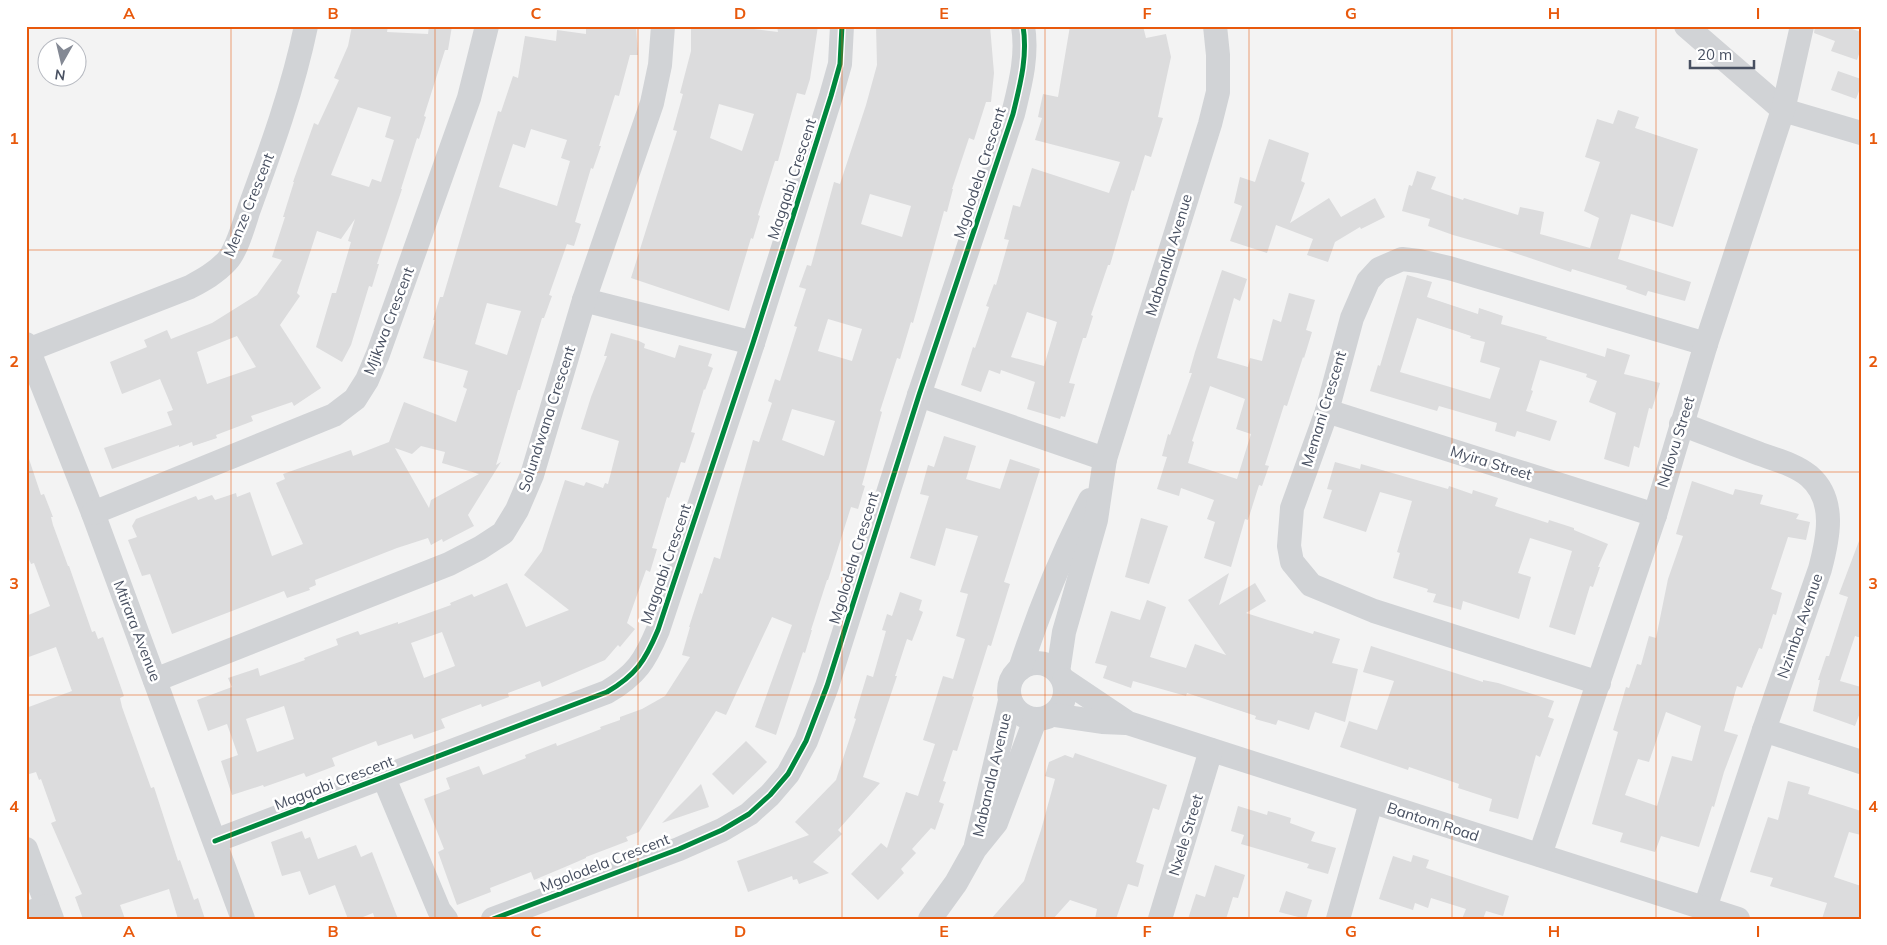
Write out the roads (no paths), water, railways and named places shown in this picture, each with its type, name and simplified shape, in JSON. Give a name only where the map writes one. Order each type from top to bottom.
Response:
[{"type":"street","name":"Menze Crescent","points":[[27,347],[190,287],[213,275],[228,260],[238,240],[272,147],[300,55],[306,26]]},
{"type":"street","name":"Mjikwa Crescent","points":[[93,513],[334,415],[354,399],[367,380],[378,354],[469,98],[487,26]]},
{"type":"street","name":"Solundwana Crescent","points":[[155,680],[449,564],[480,548],[503,532],[517,510],[532,475],[584,300],[652,103],[660,65],[662,26]]},
{"type":"street","name":"Magqabi Crescent","points":[[215,841],[607,692],[624,682],[640,666],[658,630],[754,343],[838,72],[842,47],[842,26]]},
{"type":"street","name":"Mgolodela Crescent","points":[[493,919],[679,849],[705,837],[749,814],[770,796],[788,774],[806,741],[827,686],[918,395],[1013,114],[1024,56],[1023,26]]},
{"type":"street","name":"Mabandla Avenue","points":[[1020,669],[1070,538],[1103,470],[1212,116],[1218,92],[1218,55],[1215,26]]},
{"type":"street","points":[[1686,26],[1783,110],[1861,133]]},
{"type":"street","name":"Ndlovu Street","points":[[1540,855],[1655,515],[1706,344],[1783,110],[1802,26]]},
{"type":"street","name":"Memani Crescent","points":[[1599,683],[1374,611],[1311,585],[1292,562],[1289,546],[1289,529],[1292,508],[1326,411],[1352,318],[1368,281],[1379,269],[1402,259],[1449,268],[1706,344]]},
{"type":"street","points":[[584,300],[754,343]]},
{"type":"street","name":"Mtirara Avenue","points":[[27,347],[93,513],[243,919]]},
{"type":"street","points":[[918,395],[1103,470]]},
{"type":"street","name":"Myira Street","points":[[1326,411],[1655,515]]},
{"type":"street","name":"Nzimba Avenue","points":[[1681,424],[1792,466],[1809,476],[1825,502],[1829,519],[1827,543],[1820,569],[1705,908]]},
{"type":"street","name":"Mabandla Avenue","points":[[1061,676],[1064,632],[1096,520],[1103,470]]},
{"type":"street","points":[[1040,663],[1050,666],[1061,676],[1066,690],[1061,708],[1044,717],[1025,717],[1017,712],[1010,701],[1010,685],[1013,676],[1020,669],[1029,664],[1040,663]]},
{"type":"street","name":"Bantom Road","points":[[1061,676],[1128,724]]},
{"type":"street","name":"Mabandla Avenue","points":[[975,849],[1010,701]]},
{"type":"street","name":"Mabandla Avenue","points":[[930,919],[956,883],[975,849],[996,823],[1044,717]]},
{"type":"street","name":"Bantom Road","points":[[1044,717],[1128,724],[1738,919]]},
{"type":"street","points":[[1764,730],[1861,762]]},
{"type":"street","name":"Nxele Street","points":[[1160,919],[1211,750]]},
{"type":"street","points":[[384,778],[439,910],[446,919]]},
{"type":"street","points":[[1338,919],[1371,802]]},
{"type":"street","points":[[26,849],[42,913]]}]
